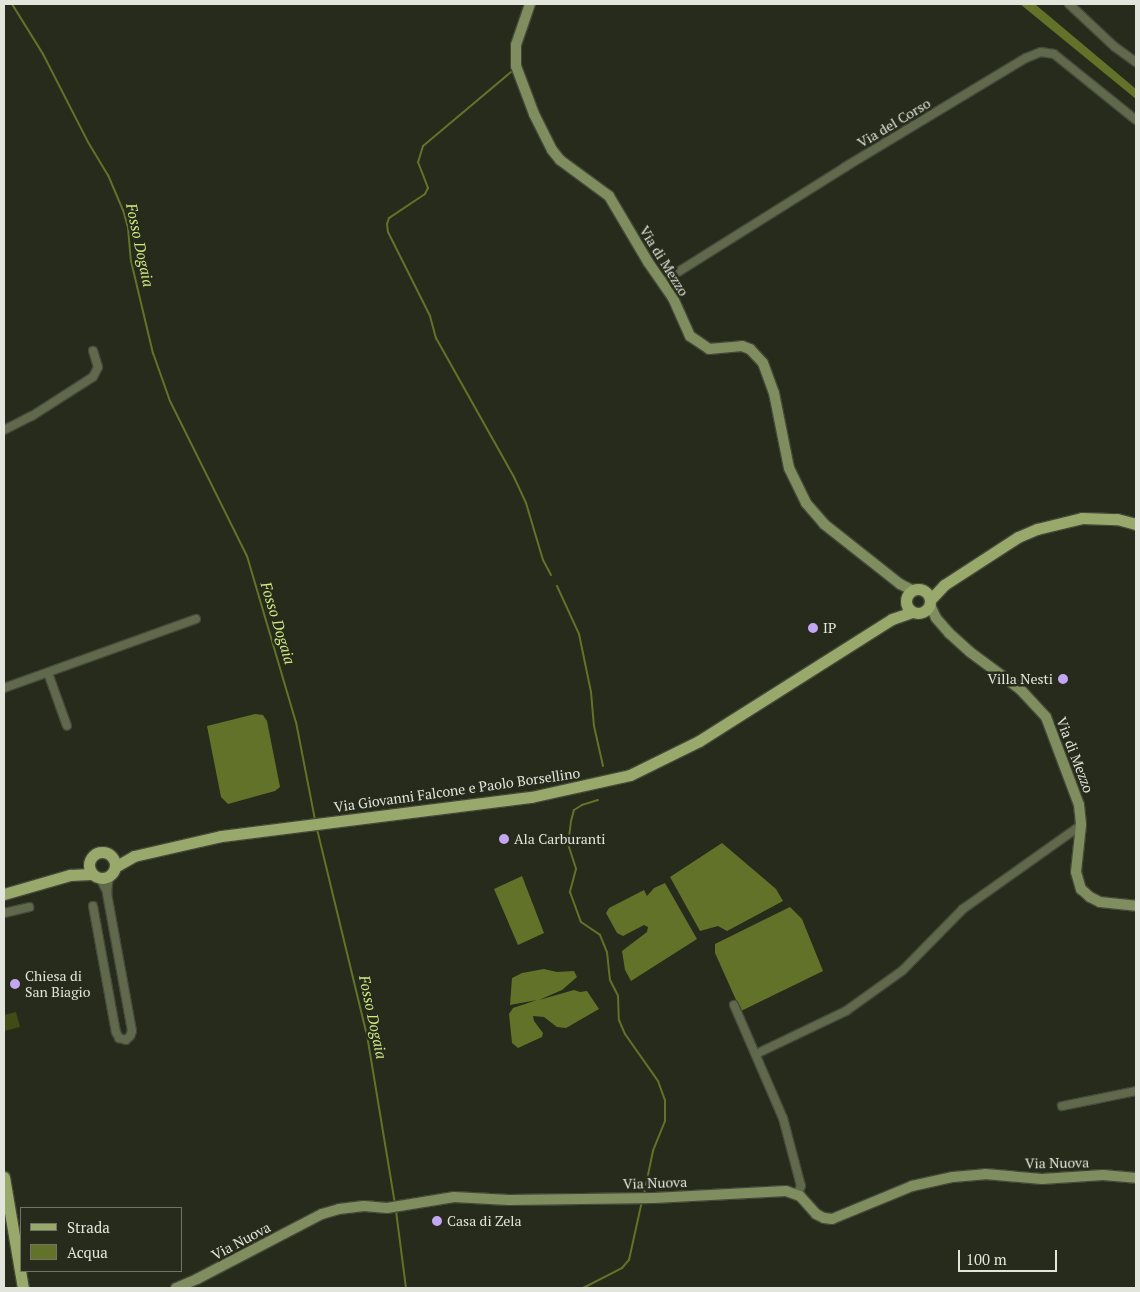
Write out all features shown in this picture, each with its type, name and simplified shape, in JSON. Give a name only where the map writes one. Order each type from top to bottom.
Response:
[{"type":"main road","points":[[918,601],[1018,537],[1051,524],[1099,518],[1136,524]]},
{"type":"main road","name":"Via Giovanni Falcone e Paolo Borsellino","points":[[4,894],[70,875],[101,872],[134,856],[221,836],[340,823],[531,798],[630,775],[699,742],[918,601]]},
{"type":"main road","name":"Via Giovanni Falcone e Paolo Borsellino","points":[[101,872],[93,856],[99,853],[110,856],[134,856]]},
{"type":"main road","points":[[101,872],[110,856]]},
{"type":"main road","points":[[4,1177],[20,1270]]},
{"type":"main road","points":[[20,1272],[23,1288]]},
{"type":"street","name":"Via di Mezzo","points":[[530,4],[516,45],[516,66],[541,130],[552,150],[560,160],[608,196],[672,298],[690,336],[709,349],[742,346],[750,349],[763,363],[774,393],[789,468],[806,503],[824,524],[900,584],[970,652],[1032,700],[1046,717],[1079,805],[1081,825],[1076,872],[1082,889],[1090,897],[1100,902],[1136,906]]},
{"type":"street","points":[[1069,4],[1115,47],[1136,62]]},
{"type":"street","name":"Via del Corso","points":[[662,282],[845,167],[1026,58],[1041,52],[1054,54],[1136,120]]},
{"type":"street","points":[[4,430],[32,416],[93,377],[98,367],[93,351]]},
{"type":"street","points":[[4,688],[196,619]]},
{"type":"street","points":[[48,673],[67,726]]},
{"type":"street","points":[[756,1054],[846,1011],[903,970],[963,909],[1081,825]]},
{"type":"street","points":[[93,906],[116,1032],[118,1038],[126,1040],[132,1031],[107,893],[101,872]]},
{"type":"street","points":[[4,913],[29,907]]},
{"type":"street","points":[[101,958],[118,955]]},
{"type":"street","points":[[734,1005],[783,1118],[801,1186],[797,1194]]},
{"type":"street","points":[[1062,1106],[1136,1090]]},
{"type":"street","name":"Via Nuova","points":[[176,1288],[198,1280],[322,1214],[364,1206],[387,1208],[454,1197],[508,1200],[643,1198],[786,1191],[797,1194],[816,1214],[832,1219],[912,1186],[953,1177],[985,1174],[1042,1179],[1103,1175],[1136,1178]]},
{"type":"shaded area","points":[[16,1012],[20,1027],[4,1031],[4,1015]]},
{"type":"water","points":[[1020,4],[1036,5],[1136,89],[1136,99]]},
{"type":"water","points":[[255,714],[263,715],[267,721],[280,787],[275,791],[228,804],[221,797],[207,726]]},
{"type":"water","points":[[722,843],[776,889],[783,901],[727,931],[718,926],[700,931],[670,877]]},
{"type":"water","points":[[522,876],[544,933],[518,945],[494,889]]},
{"type":"water","points":[[665,883],[697,939],[631,981],[625,970],[622,951],[647,932],[648,927],[644,925],[623,936],[617,933],[606,913],[609,908],[644,890],[647,896],[654,888]]},
{"type":"water","points":[[790,907],[802,919],[823,971],[741,1011],[715,953],[715,944]]},
{"type":"water","points":[[544,969],[557,972],[574,971],[577,977],[562,990],[539,1000],[574,990],[580,992],[587,991],[599,1009],[566,1028],[557,1027],[544,1017],[533,1016],[534,1021],[543,1033],[542,1037],[518,1048],[512,1043],[509,1014],[513,1008],[537,1000],[510,1005],[512,978],[522,973]]},
{"type":"waterway","name":"Fosso Dogaia","points":[[12,4],[43,54],[88,142],[108,175],[123,210],[128,228],[131,261],[153,353],[170,401],[247,556],[296,722],[315,820]]},
{"type":"waterway","points":[[511,72],[423,146],[418,162],[428,188],[425,194],[389,218],[387,224],[388,232],[430,316],[436,338],[513,475],[526,503],[543,560],[551,575]]},
{"type":"waterway","points":[[557,586],[579,634],[591,692],[594,726],[603,766]]},
{"type":"waterway","points":[[598,800],[582,805],[574,810],[568,844],[576,869],[570,892],[581,922],[600,935],[607,952],[610,980],[618,996],[619,1020],[625,1034],[658,1081],[665,1100],[665,1121],[653,1151],[644,1194]]},
{"type":"waterway","name":"Fosso Dogaia","points":[[317,829],[367,1035],[395,1204]]},
{"type":"waterway","points":[[583,1288],[622,1268],[629,1260],[642,1201]]},
{"type":"waterway","name":"Fosso Dogaia","points":[[396,1211],[406,1288]]},
{"type":"place","name":"IP","points":[[813,628]]},
{"type":"place","name":"Villa Nesti","points":[[1063,679]]},
{"type":"place","name":"Ala Carburanti","points":[[504,839]]},
{"type":"place","name":"Chiesa di San Biagio","points":[[15,984]]},
{"type":"place","name":"Casa di Zela","points":[[437,1221]]}]
